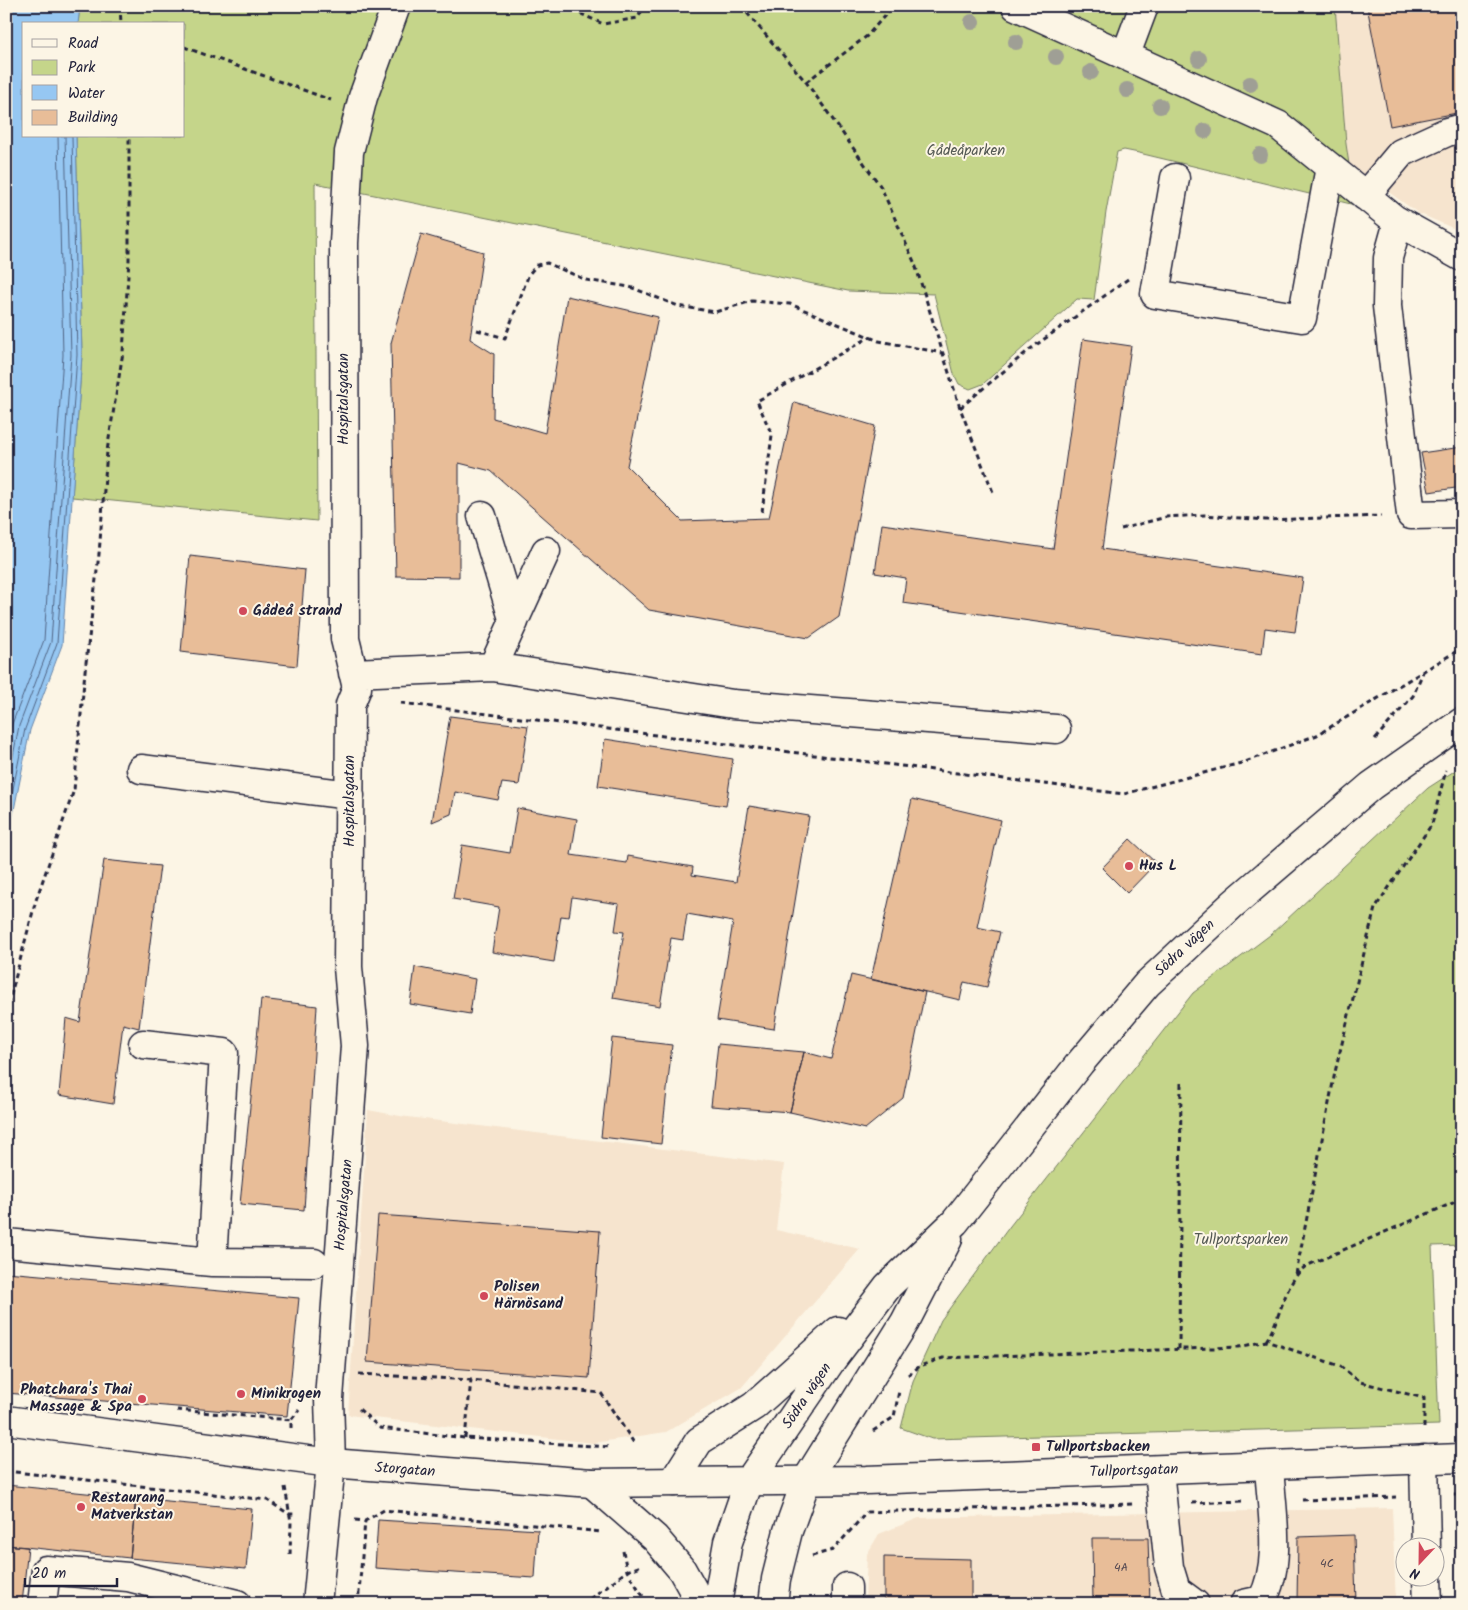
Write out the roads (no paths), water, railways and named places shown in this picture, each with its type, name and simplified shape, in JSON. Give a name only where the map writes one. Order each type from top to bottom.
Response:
[{"type":"main road","name":"Hospitalsgatan","points":[[317,1604],[331,1463],[329,1399],[356,1046],[348,967],[350,705],[357,688],[345,640],[344,243],[349,152],[360,110],[396,6]]},
{"type":"main road","points":[[1016,6],[1126,54],[1278,125],[1398,222],[1462,257]]},
{"type":"main road","points":[[1126,54],[1144,6]]},
{"type":"main road","points":[[1365,196],[1401,153],[1447,132],[1462,128]]},
{"type":"main road","points":[[1176,178],[1155,294],[1302,318],[1330,167]]},
{"type":"main road","points":[[1398,222],[1388,258],[1387,306],[1411,515],[1462,514]]},
{"type":"main road","points":[[482,516],[514,622]]},
{"type":"main road","points":[[493,667],[546,552]]},
{"type":"main road","points":[[354,673],[493,667],[733,704],[1056,729]]},
{"type":"main road","name":"Södra vägen","points":[[717,1604],[728,1542],[749,1481],[830,1361],[888,1286],[955,1222],[1074,1070],[1147,984],[1233,904],[1370,786],[1462,722]]},
{"type":"main road","points":[[141,769],[350,795]]},
{"type":"main road","points":[[143,1044],[224,1053],[212,1262]]},
{"type":"main road","name":"Södra vägen","points":[[773,1604],[782,1555],[806,1481],[905,1322],[955,1222]]},
{"type":"main road","points":[[6,1243],[212,1262],[314,1263]]},
{"type":"main road","points":[[673,1482],[699,1441],[754,1406],[888,1286]]},
{"type":"main road","name":"Storgatan","points":[[6,1420],[331,1463],[592,1483],[806,1481]]},
{"type":"main road","name":"Tullportsgatan","points":[[806,1481],[1462,1458]]},
{"type":"main road","points":[[1424,1459],[1426,1538]]},
{"type":"main road","points":[[1244,1604],[1262,1600],[1270,1585],[1274,1550],[1269,1466]]},
{"type":"main road","points":[[1159,1470],[1169,1567],[1176,1590],[1196,1604]]},
{"type":"main road","points":[[592,1483],[665,1549],[682,1570],[701,1604]]},
{"type":"main road","points":[[42,1604],[46,1570],[128,1577],[160,1594],[237,1604]]},
{"type":"main road","points":[[1427,1588],[1428,1604]]},
{"type":"water","points":[[6,6],[80,6],[78,22],[22,22],[22,138],[76,138],[82,355],[62,645],[30,730],[6,850]]},
{"type":"place","name":"Gådeå strand","points":[[243,611]]},
{"type":"place","name":"Hus L","points":[[1129,866]]},
{"type":"place","name":"Polisen Härnösand","points":[[484,1296]]},
{"type":"place","name":"Minikrogen","points":[[241,1394]]},
{"type":"place","name":"Phatchara's Thai Massage & Spa","points":[[142,1399]]},
{"type":"place","name":"Tullportsbacken","points":[[1036,1447]]},
{"type":"place","name":"Restaurang Matverkstan","points":[[81,1507]]},
{"type":"park label","name":"Gådeåparken","points":[[966,151]]},
{"type":"park label","name":"Tullportsparken","points":[[1241,1240]]}]
